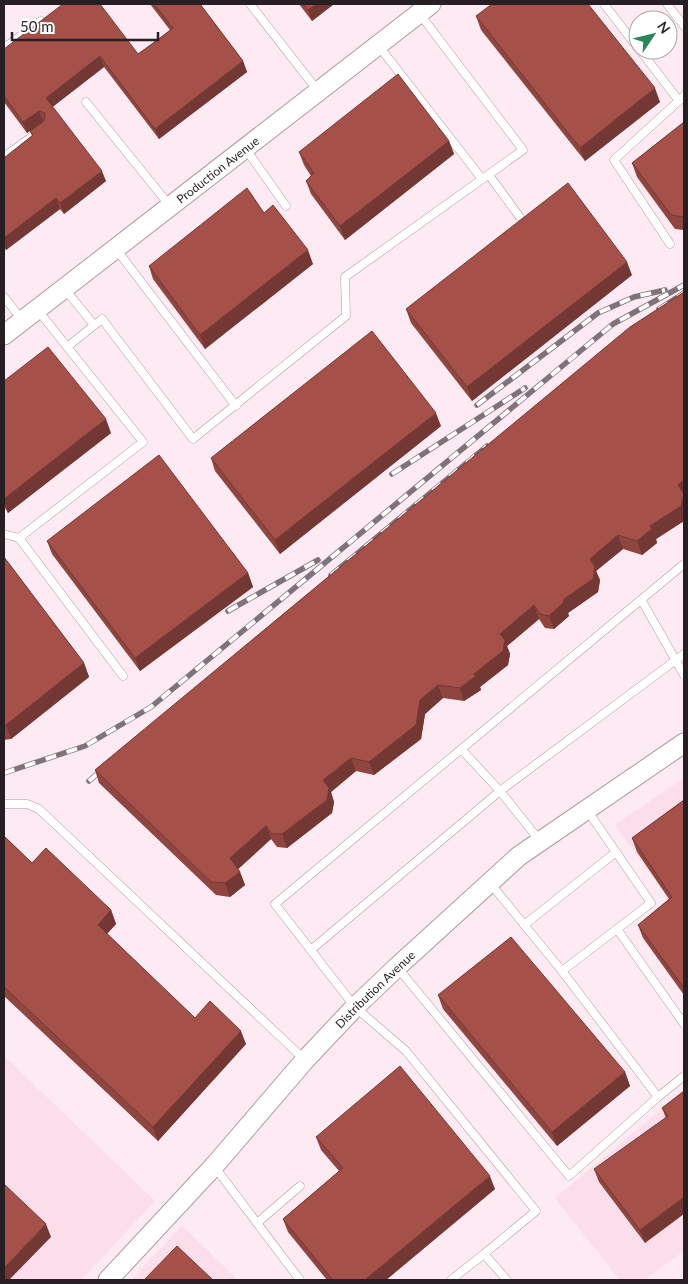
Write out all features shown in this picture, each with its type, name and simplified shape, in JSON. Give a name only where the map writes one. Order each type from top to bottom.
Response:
[{"type":"street","name":"Production Avenue","points":[[4,335],[425,8]]},
{"type":"street","name":"Distribution Avenue","points":[[108,1280],[214,1166],[305,1060],[355,1007],[397,967],[519,856],[684,743]]},
{"type":"lane","points":[[250,4],[318,91]]},
{"type":"lane","points":[[604,4],[628,35]]},
{"type":"lane","points":[[667,4],[684,26]]},
{"type":"lane","points":[[67,347],[102,319],[193,439],[346,316],[345,277],[523,150],[425,8]]},
{"type":"lane","points":[[4,48],[50,15]]},
{"type":"lane","points":[[378,45],[519,216]]},
{"type":"lane","points":[[648,60],[682,99],[614,160],[670,244]]},
{"type":"lane","points":[[86,102],[170,206]]},
{"type":"lane","points":[[4,157],[44,127]]},
{"type":"lane","points":[[245,148],[286,206]]},
{"type":"lane","points":[[116,248],[236,406]]},
{"type":"lane","points":[[64,288],[94,325]]},
{"type":"lane","points":[[4,297],[30,315],[67,347],[143,442],[19,538]]},
{"type":"lane","points":[[4,534],[19,538],[122,676]]},
{"type":"lane","points":[[451,1280],[536,1211],[406,1051],[355,1007],[312,949],[275,904],[642,601],[684,564]]},
{"type":"lane","points":[[642,601],[684,675]]},
{"type":"lane","points":[[312,949],[500,791],[684,654]]},
{"type":"lane","points":[[462,750],[500,791],[541,842]]},
{"type":"lane","points":[[4,804],[27,804],[39,809],[305,1060]]},
{"type":"lane","points":[[562,971],[651,903],[587,810]]},
{"type":"lane","points":[[524,925],[616,852]]},
{"type":"lane","points":[[490,884],[562,971],[658,1097]]},
{"type":"lane","points":[[617,929],[684,1024]]},
{"type":"lane","points":[[397,967],[569,1176],[684,1076]]},
{"type":"lane","points":[[214,1166],[300,1280]]},
{"type":"lane","points":[[257,1223],[300,1186]]},
{"type":"lane","points":[[484,1254],[507,1280]]},
{"type":"shaded area","points":[[684,778],[684,994],[638,929],[671,902],[615,825]]},
{"type":"shaded area","points":[[4,1056],[155,1201],[81,1280],[4,1280]]},
{"type":"shaded area","points":[[684,1091],[684,1251],[644,1280],[620,1280],[555,1198]]},
{"type":"shaded area","points":[[182,1226],[238,1280],[131,1280]]},
{"type":"building","points":[[63,4],[100,4],[138,54],[173,28],[154,4],[200,4],[243,61],[155,129],[100,56],[46,98],[102,171],[60,203],[56,198],[4,238],[4,158],[33,135],[30,131],[44,121],[45,113],[39,111],[23,122],[4,96],[4,49]]},
{"type":"building","points":[[303,4],[317,4],[308,10]]},
{"type":"building","points":[[492,4],[588,4],[628,54],[628,60],[633,60],[655,88],[580,148],[476,16]]},
{"type":"building","points":[[398,74],[449,141],[340,226],[306,181],[314,173],[299,152]]},
{"type":"building","points":[[684,122],[684,217],[671,215],[632,163]]},
{"type":"building","points":[[568,183],[627,262],[467,387],[406,309]]},
{"type":"building","points":[[247,188],[264,213],[273,205],[308,250],[200,335],[149,266]]},
{"type":"building","points":[[684,292],[684,480],[678,485],[684,494],[681,506],[650,526],[652,529],[637,541],[618,535],[590,559],[595,567],[593,579],[563,600],[564,602],[549,616],[540,614],[534,605],[500,634],[505,640],[503,651],[474,674],[476,676],[460,688],[438,685],[420,700],[416,725],[369,762],[351,758],[323,780],[329,788],[327,800],[282,834],[272,834],[266,826],[230,858],[240,872],[225,883],[211,882],[95,770],[630,327]]},
{"type":"building","points":[[372,331],[436,413],[275,540],[211,458]]},
{"type":"building","points":[[48,347],[106,419],[4,499],[4,381]]},
{"type":"building","points":[[159,455],[248,573],[135,658],[47,541]]},
{"type":"building","points":[[4,557],[84,663],[4,726]]},
{"type":"building","points":[[684,800],[684,988],[638,925],[672,897],[632,838]]},
{"type":"building","points":[[4,836],[32,863],[46,848],[111,910],[98,925],[195,1018],[210,1001],[241,1031],[153,1127],[4,987]]},
{"type":"building","points":[[511,937],[625,1072],[552,1132],[438,995]]},
{"type":"building","points":[[400,1066],[490,1176],[365,1280],[333,1280],[283,1219],[343,1168],[316,1137]]},
{"type":"building","points":[[684,1091],[684,1197],[640,1230],[594,1169],[668,1116],[662,1108]]},
{"type":"building","points":[[4,1184],[46,1224],[4,1268]]},
{"type":"building","points":[[177,1246],[213,1280],[144,1280]]},
{"type":"railway","points":[[4,773],[85,746],[151,707],[613,324],[684,285]]},
{"type":"railway","points":[[477,405],[598,313],[634,297],[665,290]]},
{"type":"railway","points":[[659,309],[684,293]]},
{"type":"railway","points":[[392,474],[525,388]]},
{"type":"railway","points":[[331,575],[487,446]]},
{"type":"railway","points":[[228,611],[318,560]]},
{"type":"railway","points":[[89,781],[106,766]]}]
